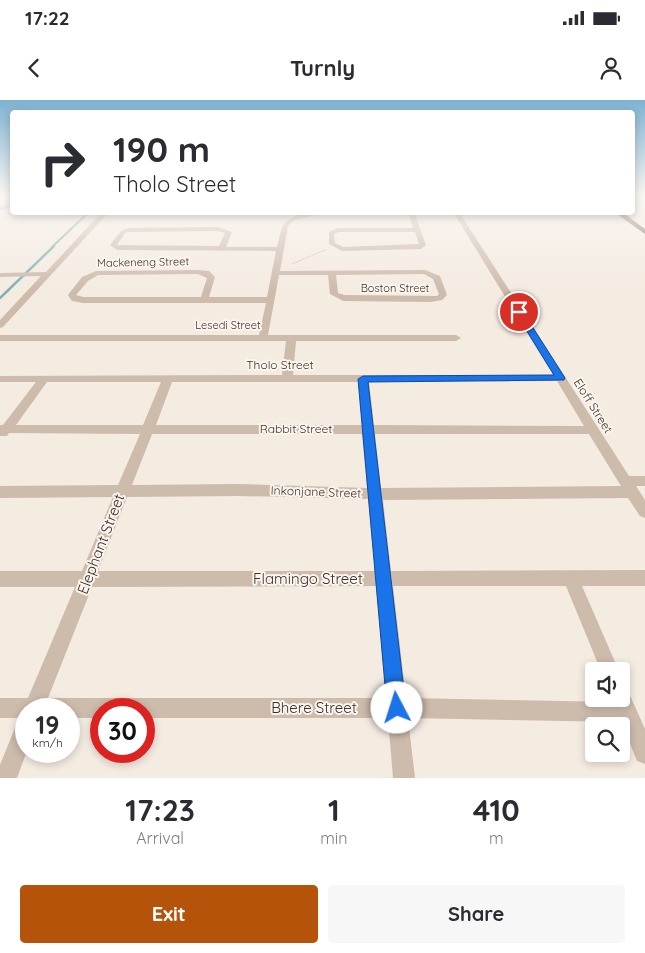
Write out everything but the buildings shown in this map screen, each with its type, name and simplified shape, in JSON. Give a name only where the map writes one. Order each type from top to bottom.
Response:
[{"type":"street","points":[[0,325],[91,228]]},
{"type":"street","points":[[263,338],[284,228]]},
{"type":"street","name":"Eloff Street","points":[[465,228],[645,512]]},
{"type":"street","points":[[222,248],[229,232],[218,229],[128,230],[122,232],[113,245],[124,248],[280,249]]},
{"type":"street","points":[[338,230],[417,230],[422,245],[419,248],[342,249],[334,246],[331,233],[338,230]]},
{"type":"street","name":"Mackeneng Street","points":[[204,300],[211,278],[206,274],[198,272],[96,273],[85,279],[72,295],[75,299],[83,300],[204,300],[269,300]]},
{"type":"street","name":"Boston Street","points":[[275,273],[332,272],[428,273],[437,278],[443,295],[436,299],[343,298],[334,294],[332,272]]},
{"type":"street","points":[[0,275],[48,274]]},
{"type":"street","name":"Lesedi Street","points":[[0,338],[456,338]]},
{"type":"street","points":[[287,379],[291,338]]},
{"type":"street","name":"Elephant Street","points":[[38,698],[168,378]]},
{"type":"street","name":"Tholo Street","points":[[0,379],[560,378]]},
{"type":"street","points":[[2,432],[44,379]]},
{"type":"street","points":[[363,379],[404,778]]},
{"type":"street","name":"Rabbit Street","points":[[2,432],[368,429],[592,430]]},
{"type":"street","name":"Inkonjane Street","points":[[0,492],[238,490],[376,494],[629,486],[645,481]]},
{"type":"street","name":"Flamingo Street","points":[[0,579],[645,578]]},
{"type":"street","points":[[571,579],[606,662]]},
{"type":"street","name":"Bhere Street","points":[[80,713],[585,706]]},
{"type":"street","points":[[625,707],[645,753]]},
{"type":"street","name":"Bhere Street","points":[[0,708],[15,711]]},
{"type":"street","name":"Elephant Street","points":[[6,778],[15,755]]},
{"type":"path","points":[[275,273],[334,246]]},
{"type":"waterway","points":[[52,247],[72,228]]},
{"type":"waterway","points":[[0,298],[54,246]]},
{"type":"route","points":[[397,708],[363,379],[560,378],[519,312]]}]
